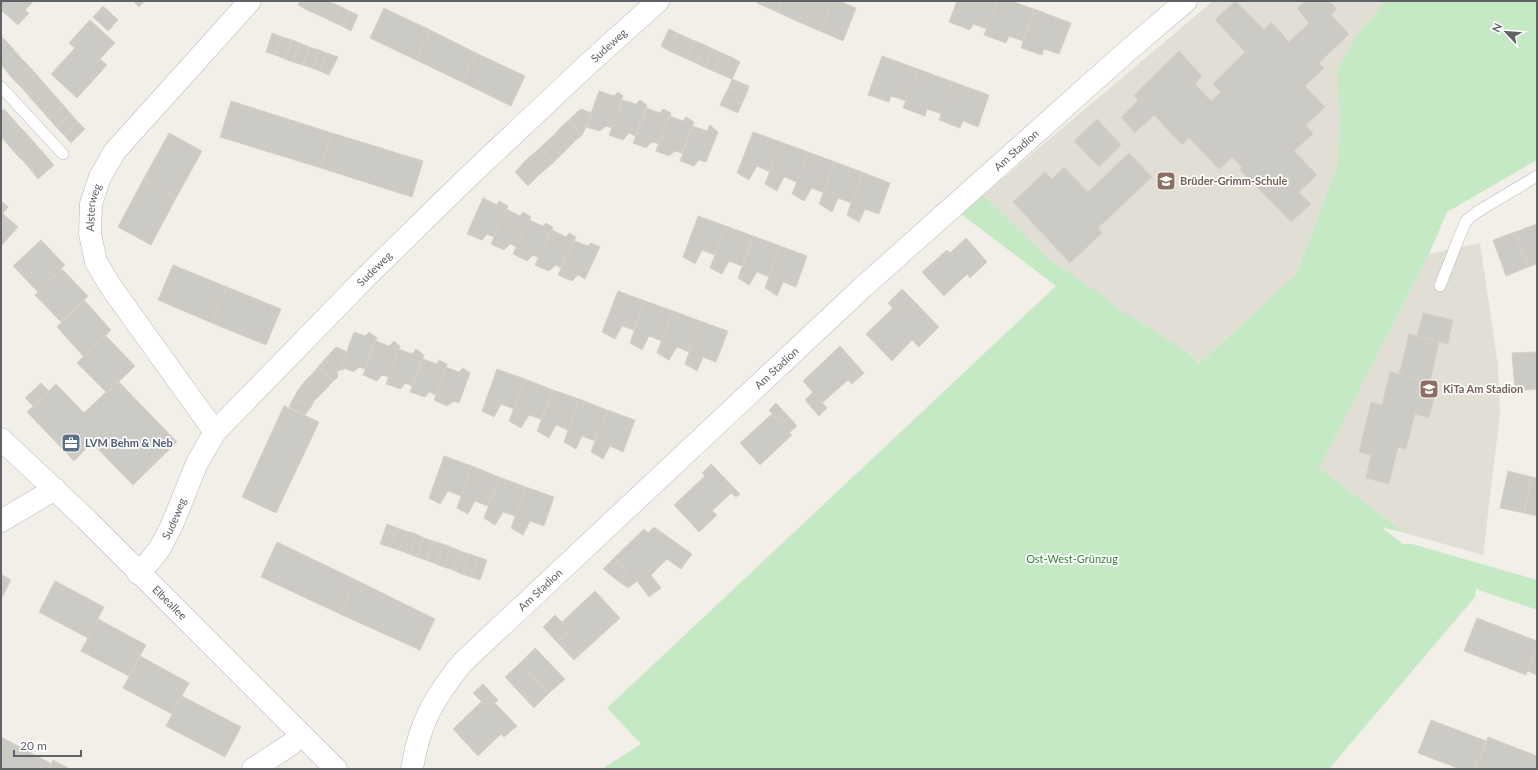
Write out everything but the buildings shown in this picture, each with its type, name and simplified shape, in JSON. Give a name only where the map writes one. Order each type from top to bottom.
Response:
[{"type":"street","name":"Alsterweg","points":[[216,432],[111,288],[96,262],[90,234],[91,204],[100,177],[115,151],[250,1]]},
{"type":"street","name":"Sudeweg","points":[[138,573],[160,548],[172,525],[198,463],[216,432],[365,278],[466,179],[586,66],[658,1]]},
{"type":"street","name":"Am Stadion","points":[[412,769],[415,747],[422,725],[432,704],[448,680],[463,662],[862,288],[1124,54],[1186,1]]},
{"type":"street","name":"Elbeallee","points":[[1,439],[55,489],[336,769]]},
{"type":"street","points":[[1,521],[55,489]]},
{"type":"street","points":[[253,769],[290,745],[301,734]]},
{"type":"lane","points":[[1,87],[63,154]]},
{"type":"lane","points":[[1440,286],[1466,221],[1477,212],[1537,176]]},
{"type":"shaded area","name":"Brüder-Grimm-Schule","points":[[1213,1],[1385,1],[1355,38],[1340,119],[1337,167],[1297,273],[1199,364],[1186,351],[1116,307],[1099,293],[1050,260],[983,195]]},
{"type":"shaded area","name":"KiTa Am Stadion","points":[[1480,243],[1498,365],[1500,414],[1483,555],[1405,533],[1319,468],[1429,254]]},
{"type":"green space","name":"Ost-West-Grünzug","points":[[1385,1],[1537,1],[1537,160],[1447,212],[1429,254],[1319,468],[1405,533],[1381,527],[1403,544],[1412,544],[1537,580],[1537,610],[1476,589],[1475,597],[1329,769],[602,769],[641,744],[607,708],[1056,286],[961,214],[983,195],[1050,260],[1099,293],[1116,307],[1186,351],[1199,364],[1297,273],[1337,167],[1340,119],[1337,70],[1355,38]]},
{"type":"place","name":"Brüder-Grimm-Schule","points":[[1166,181]]},
{"type":"place","name":"KiTa Am Stadion","points":[[1429,389]]},
{"type":"place","name":"LVM Behm & Neb","points":[[71,443]]}]
